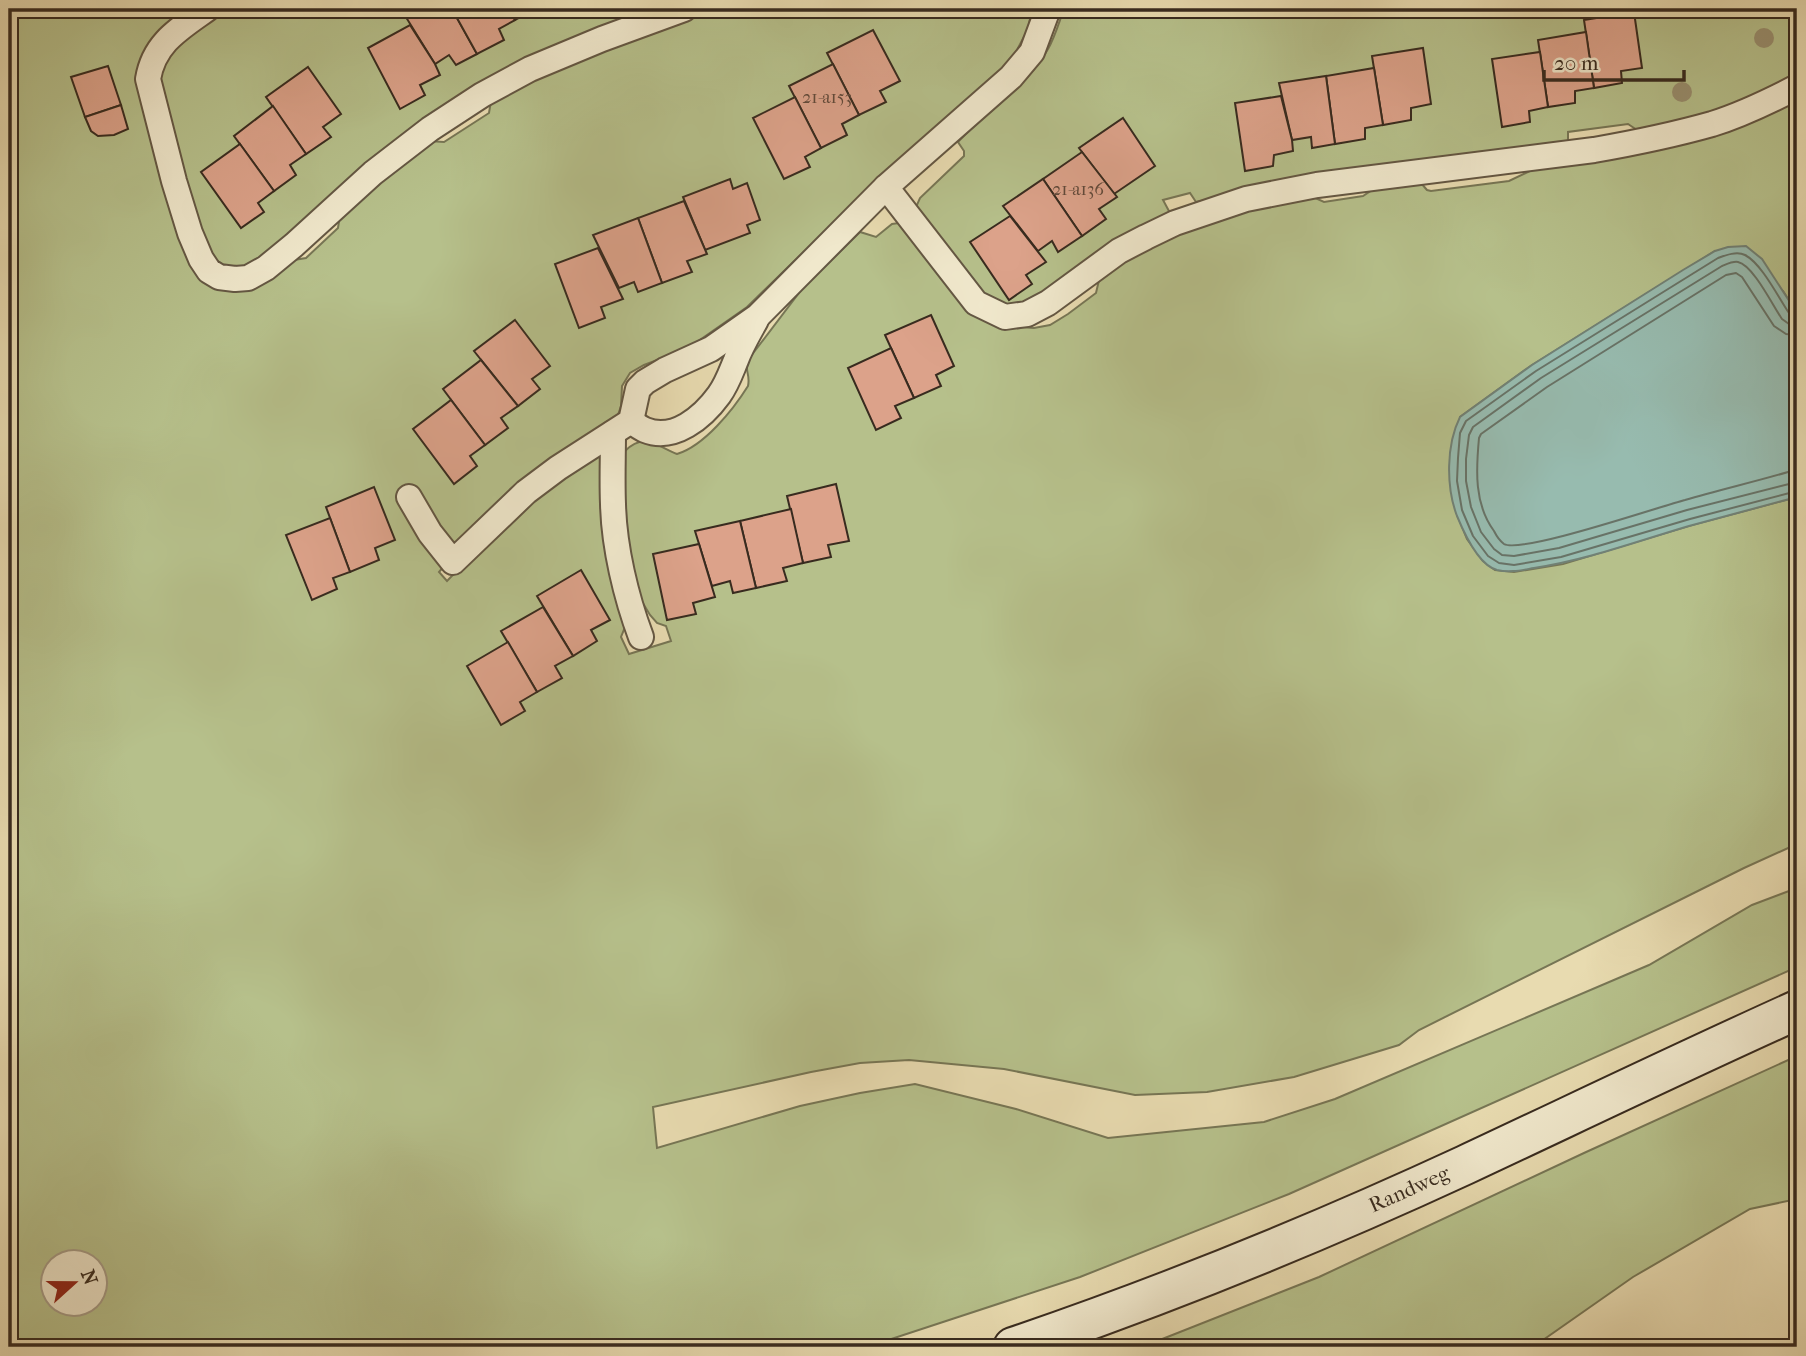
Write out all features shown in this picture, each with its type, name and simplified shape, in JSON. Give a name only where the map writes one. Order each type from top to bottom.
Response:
[{"type":"main road","name":"Randweg","points":[[1013,1347],[1117,1310],[1289,1242],[1464,1165],[1797,1010]]},
{"type":"lane","points":[[207,9],[174,33],[159,48],[150,67],[148,79],[174,181],[201,259],[209,271],[219,277],[235,279],[248,278],[266,268],[373,173],[430,129],[482,95],[530,69],[684,9]]},
{"type":"lane","points":[[641,637],[631,610],[620,563],[613,506],[622,427],[638,389],[665,370],[711,349],[758,316],[886,187],[1011,77],[1032,52],[1048,9]]},
{"type":"lane","points":[[886,187],[976,303],[1005,317],[1027,314],[1048,303],[1119,251],[1146,237],[1187,218],[1246,199],[1317,186],[1594,150],[1635,142],[1714,123],[1797,87]]},
{"type":"lane","points":[[409,497],[430,533],[453,562],[526,492],[622,427],[666,433],[680,429],[699,416],[727,381],[758,316]]},
{"type":"green space","points":[[9,9],[184,9],[185,13],[149,47],[202,275],[306,258],[338,228],[340,215],[428,141],[444,142],[489,113],[491,101],[522,83],[711,9],[1032,9],[1028,29],[1016,52],[987,84],[889,169],[747,307],[694,344],[630,373],[622,386],[618,415],[469,536],[439,572],[447,581],[514,512],[602,454],[625,627],[621,637],[629,654],[671,641],[666,626],[657,623],[638,595],[622,511],[625,451],[638,442],[645,441],[677,454],[707,435],[726,416],[748,386],[747,365],[751,356],[802,289],[860,232],[876,237],[892,224],[899,223],[1019,327],[1034,328],[1050,325],[1096,293],[1100,276],[1192,224],[1311,196],[1324,202],[1363,196],[1378,186],[1421,183],[1431,191],[1509,181],[1534,169],[1797,97],[1797,313],[1783,291],[1715,251],[1532,365],[1460,417],[1456,512],[1467,539],[1483,561],[1495,570],[1514,572],[1563,564],[1797,497],[1797,844],[1419,1030],[1399,1045],[1294,1077],[1207,1092],[1135,1095],[1004,1069],[909,1060],[860,1063],[653,1107],[657,1148],[800,1106],[915,1084],[1016,1109],[1108,1138],[1264,1122],[1335,1099],[1649,965],[1752,905],[1797,888],[1797,967],[1289,1194],[1080,1277],[867,1347],[9,1347]]},
{"type":"green space","points":[[221,9],[662,9],[560,46],[273,252],[254,263],[231,268],[216,260],[207,251],[159,94],[163,55]]},
{"type":"green space","points":[[1064,9],[1797,9],[1797,79],[1710,115],[1640,132],[1628,124],[1568,132],[1568,147],[1196,202],[1190,193],[1163,200],[1170,213],[1020,309],[989,302],[916,207],[920,198],[964,156],[958,142],[1018,87],[1039,63],[1053,40]]},
{"type":"green space","points":[[1797,1056],[1797,1199],[1750,1209],[1633,1277],[1533,1347],[1142,1347],[1319,1277]]},
{"type":"water","points":[[1746,246],[1762,259],[1797,313],[1797,497],[1554,565],[1507,571],[1490,567],[1472,548],[1453,505],[1449,479],[1450,453],[1460,417],[1532,365],[1683,270],[1715,251]]},
{"type":"building","points":[[414,9],[452,9],[477,54],[456,65],[449,55],[435,64],[404,14]]},
{"type":"building","points":[[452,9],[509,9],[515,20],[499,29],[504,40],[477,54]]},
{"type":"building","points":[[509,9],[536,9],[515,20]]},
{"type":"building","points":[[1634,12],[1642,68],[1621,71],[1622,83],[1594,88],[1584,20]]},
{"type":"building","points":[[410,25],[440,75],[420,85],[425,95],[400,109],[368,48]]},
{"type":"building","points":[[873,30],[900,81],[880,91],[886,102],[859,115],[827,53]]},
{"type":"building","points":[[1586,32],[1594,88],[1575,91],[1575,103],[1548,107],[1538,40]]},
{"type":"building","points":[[1423,48],[1431,104],[1411,108],[1411,120],[1383,125],[1372,56]]},
{"type":"building","points":[[1540,52],[1548,107],[1529,111],[1530,122],[1502,127],[1492,59]]},
{"type":"building","points":[[833,64],[859,115],[842,124],[847,135],[821,148],[789,86]]},
{"type":"building","points":[[108,66],[121,105],[85,117],[71,77]]},
{"type":"building","points":[[308,67],[341,114],[323,127],[331,137],[306,154],[266,97]]},
{"type":"building","points":[[1374,68],[1383,125],[1365,128],[1365,139],[1335,144],[1326,76]]},
{"type":"building","points":[[1326,76],[1335,144],[1312,148],[1311,137],[1292,140],[1279,83]]},
{"type":"building","points":[[1281,96],[1293,151],[1274,155],[1273,166],[1245,171],[1235,103]]},
{"type":"building","points":[[795,97],[821,148],[805,157],[810,167],[784,179],[753,118]]},
{"type":"building","points":[[121,105],[128,129],[114,135],[98,136],[91,131],[85,117]]},
{"type":"building","points":[[273,106],[306,154],[290,165],[296,175],[274,191],[234,136]]},
{"type":"building","points":[[1123,118],[1155,166],[1114,194],[1079,148]]},
{"type":"building","points":[[240,144],[274,191],[258,203],[264,212],[241,228],[201,172]]},
{"type":"building","points":[[1082,152],[1117,197],[1099,209],[1106,219],[1082,236],[1043,179]]},
{"type":"building","points":[[730,179],[733,189],[747,183],[760,220],[747,225],[750,233],[705,250],[683,197]]},
{"type":"building","points":[[1043,179],[1082,236],[1058,252],[1052,241],[1038,251],[1003,206]]},
{"type":"building","points":[[684,201],[707,254],[687,261],[692,272],[662,283],[638,218]]},
{"type":"building","points":[[1010,216],[1046,262],[1026,275],[1032,284],[1009,300],[970,242]]},
{"type":"building","points":[[638,218],[662,283],[638,292],[634,282],[619,288],[593,235]]},
{"type":"building","points":[[598,248],[623,299],[601,307],[605,318],[579,328],[555,264]]},
{"type":"building","points":[[931,315],[954,366],[936,375],[941,386],[914,398],[885,335]]},
{"type":"building","points":[[515,320],[550,366],[532,379],[540,389],[518,406],[474,351]]},
{"type":"building","points":[[891,348],[914,398],[895,406],[901,418],[876,430],[848,368]]},
{"type":"building","points":[[481,360],[518,406],[501,418],[508,428],[485,445],[443,389]]},
{"type":"building","points":[[451,400],[485,445],[470,456],[477,466],[454,484],[413,429]]},
{"type":"building","points":[[836,484],[849,541],[828,545],[831,557],[803,563],[787,496]]},
{"type":"building","points":[[374,487],[395,540],[375,548],[379,560],[350,572],[326,507]]},
{"type":"building","points":[[791,509],[803,563],[783,568],[787,581],[756,588],[740,521]]},
{"type":"building","points":[[330,518],[350,572],[333,578],[337,589],[312,600],[286,535]]},
{"type":"building","points":[[740,521],[756,588],[733,593],[730,581],[712,586],[695,531]]},
{"type":"building","points":[[699,544],[715,597],[693,603],[696,614],[667,620],[653,554]]},
{"type":"building","points":[[581,570],[610,620],[591,630],[597,641],[573,656],[537,596]]},
{"type":"building","points":[[543,607],[573,656],[555,666],[562,678],[537,692],[501,631]]},
{"type":"building","points":[[508,642],[537,692],[520,702],[525,711],[501,725],[467,666]]}]
